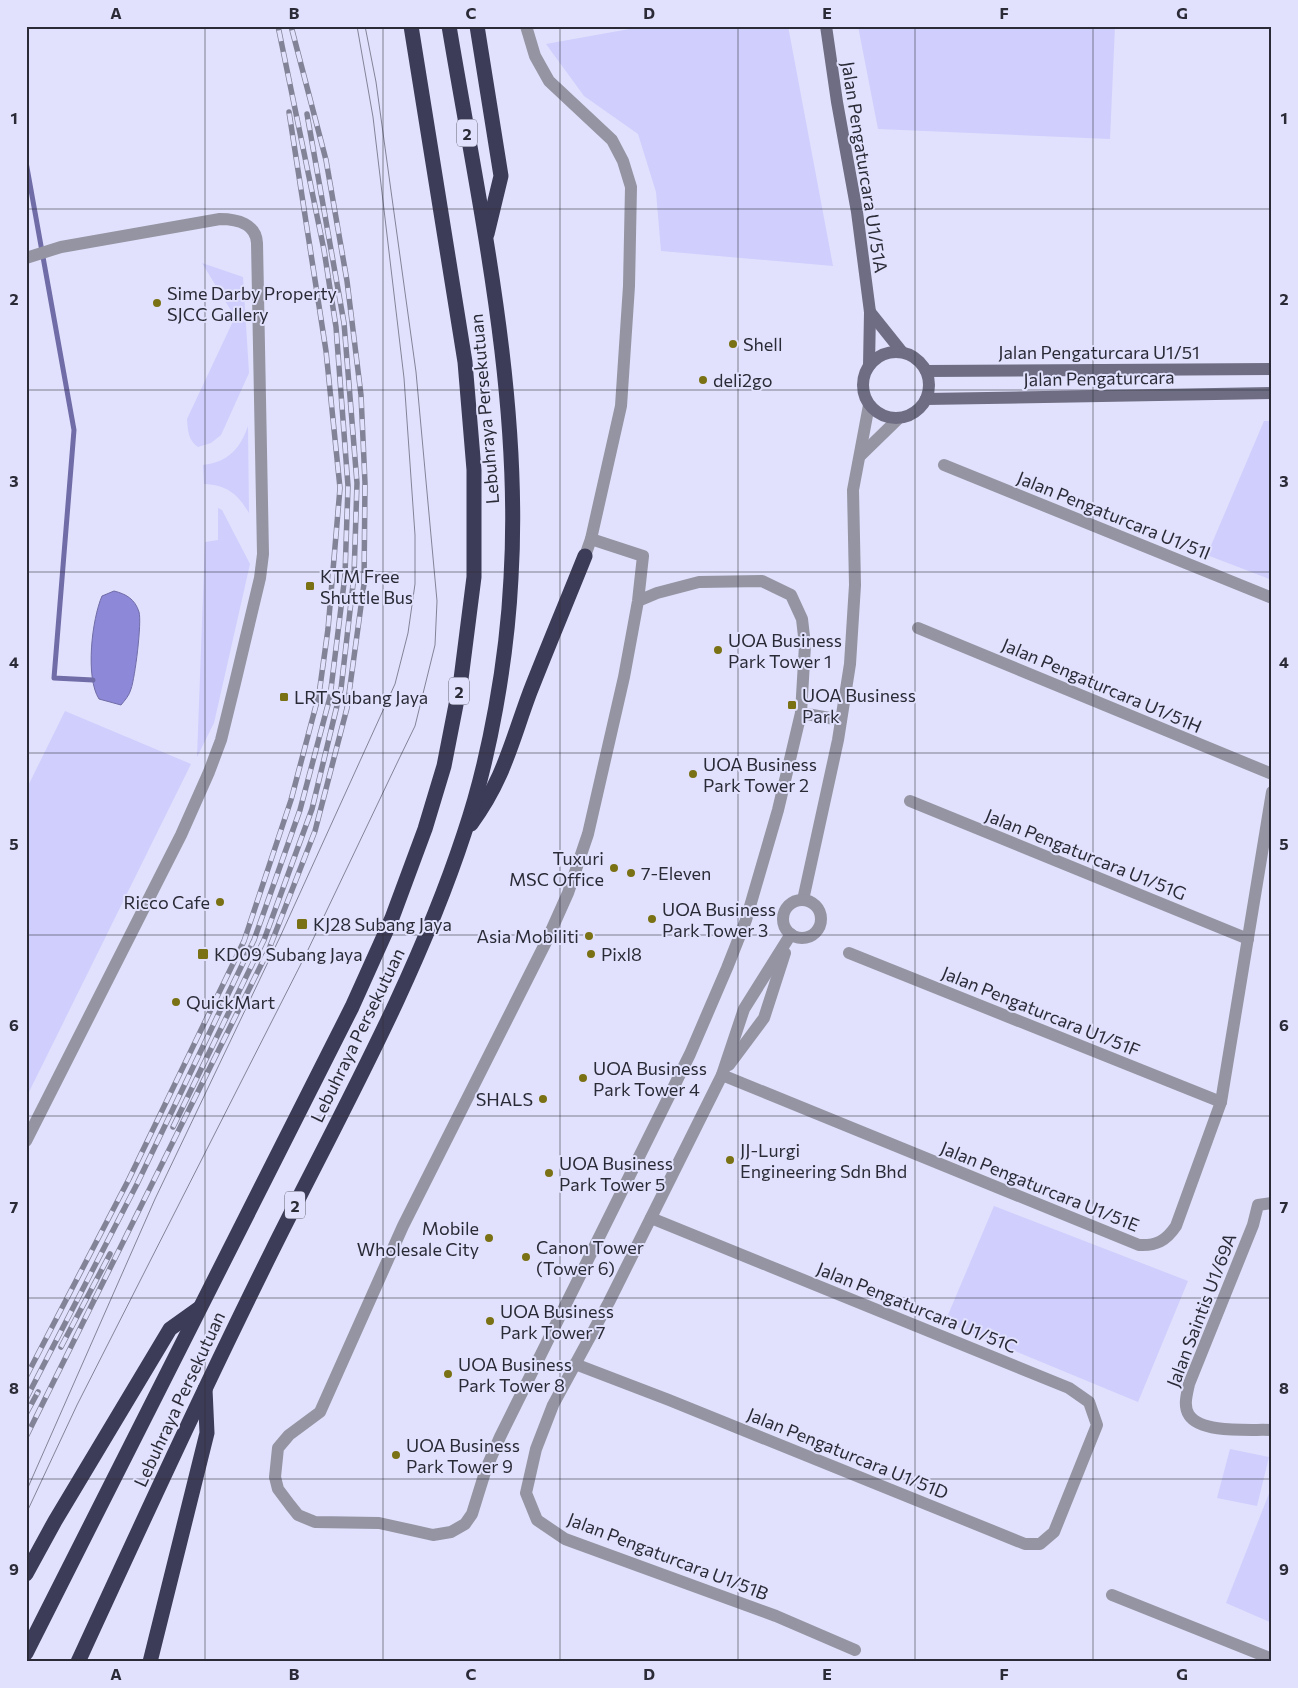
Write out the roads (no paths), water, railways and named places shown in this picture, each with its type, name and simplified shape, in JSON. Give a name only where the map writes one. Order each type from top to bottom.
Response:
[{"type":"highway","name":"Lebuhraya Persekutuan","points":[[26,1653],[352,1006],[392,918],[428,820],[444,766],[461,679],[474,577],[474,470],[465,362],[411,26]]},
{"type":"highway","name":"Lebuhraya Persekutuan","points":[[78,1662],[205,1385],[384,1024],[425,936],[465,832],[500,682],[511,578],[512,469],[501,352],[485,241],[449,26]]},
{"type":"highway","points":[[477,26],[500,176],[485,241]]},
{"type":"highway","points":[[465,832],[488,801],[500,778],[539,670],[585,556]]},
{"type":"highway","points":[[26,1574],[55,1521],[170,1329],[201,1306]]},
{"type":"highway","points":[[150,1662],[207,1433],[205,1385]]},
{"type":"street","points":[[526,26],[535,56],[549,81],[612,140],[623,161],[631,187],[629,286],[621,406],[592,539],[585,556]]},
{"type":"street","name":"Jalan Pengaturcara U1/51A","points":[[826,26],[837,102],[857,212],[870,312],[869,366]]},
{"type":"street","points":[[26,258],[61,248],[220,219],[242,223],[256,236],[263,554],[260,578],[235,683],[221,740],[210,772],[181,835],[26,1141]]},
{"type":"street","points":[[862,454],[900,418],[915,412],[926,398],[929,380],[926,371],[912,356],[902,352],[870,312]]},
{"type":"street","points":[[900,418],[883,416],[869,405],[865,398],[863,381],[869,366],[882,355],[902,352]]},
{"type":"street","name":"Jalan Pengaturcara U1/51","points":[[926,371],[1272,369]]},
{"type":"street","name":"Jalan Pengaturcara","points":[[926,398],[1272,393]]},
{"type":"street","points":[[803,900],[841,720],[850,664],[855,585],[853,490],[862,454],[869,405]]},
{"type":"street","name":"Jalan Pengaturcara U1/51I","points":[[944,465],[1272,598]]},
{"type":"street","points":[[592,539],[643,556],[638,601],[624,676],[588,834],[568,893],[403,1226],[320,1412],[288,1435],[278,1448],[275,1477],[278,1489],[298,1515],[315,1522],[380,1523],[433,1535],[451,1532],[465,1524],[472,1514],[486,1469],[516,1403],[690,1054],[746,920],[776,820],[801,713],[805,645],[802,619],[791,595],[762,581],[699,582],[657,593],[638,601]]},
{"type":"street","name":"Jalan Pengaturcara U1/51H","points":[[918,628],[1272,774]]},
{"type":"street","points":[[801,713],[841,720]]},
{"type":"street","name":"Jalan Pengaturcara U1/51E","points":[[722,1075],[1138,1245],[1152,1246],[1168,1238],[1176,1226],[1221,1102],[1272,792]]},
{"type":"street","name":"Jalan Pengaturcara U1/51G","points":[[910,802],[1248,939]]},
{"type":"street","points":[[803,900],[814,904],[818,909],[821,921],[815,933],[803,938],[791,934],[784,924],[785,913],[792,903],[803,900]]},
{"type":"street","name":"Jalan Pengaturcara U1/51B","points":[[722,1075],[764,1018],[791,934]]},
{"type":"street","name":"Jalan Pengaturcara U1/51B","points":[[791,934],[744,1009],[722,1075],[651,1218],[553,1405],[536,1448],[526,1493],[537,1520],[565,1539],[776,1616],[855,1650]]},
{"type":"street","name":"Jalan Pengaturcara U1/51F","points":[[849,953],[1221,1102]]},
{"type":"street","name":"Jalan Saintis U1/69A","points":[[1272,1203],[1258,1205],[1252,1225],[1189,1384],[1186,1401],[1189,1416],[1205,1428],[1272,1430]]},
{"type":"street","name":"Jalan Pengaturcara U1/51C","points":[[651,1218],[1068,1388],[1089,1402],[1097,1425],[1075,1480]]},
{"type":"street","name":"Jalan Pengaturcara U1/51D","points":[[575,1364],[1025,1544],[1040,1544],[1054,1532],[1075,1480]]},
{"type":"street","points":[[1112,1595],[1272,1659]]},
{"type":"waterway","points":[[26,162],[74,430],[54,678],[93,680]]},
{"type":"tram line","points":[[26,1492],[155,1199],[280,937],[395,684],[408,633],[415,584],[415,535],[404,378],[373,117],[357,26]]},
{"type":"tram line","points":[[26,1514],[77,1405],[306,954],[415,726],[435,645],[437,601],[416,372],[376,82],[365,26]]},
{"type":"railway","points":[[26,1399],[137,1184],[254,940],[300,810],[330,697],[345,575],[348,486],[336,327],[324,250],[278,26]]},
{"type":"railway","points":[[26,1437],[269,949],[315,831],[347,708],[364,584],[365,483],[361,395],[347,281],[326,160],[291,26]]},
{"type":"railway","points":[[26,1377],[129,1179],[244,941],[291,800],[319,694],[328,629],[340,488],[326,351],[289,112]]},
{"type":"railway","points":[[173,1127],[264,940],[312,809],[341,689],[354,576],[357,483],[344,323],[307,114]]},
{"type":"railway","points":[[61,1347],[110,1254]]},
{"type":"railway","points":[[26,1414],[38,1392]]},
{"type":"place","name":"Sime Darby Property SJCC Gallery","points":[[157,303]]},
{"type":"place","name":"Shell","points":[[733,344]]},
{"type":"place","name":"deli2go","points":[[703,380]]},
{"type":"place","name":"KTM Free Shuttle Bus","points":[[310,586]]},
{"type":"place","name":"UOA Business Park Tower 1","points":[[718,650]]},
{"type":"place","name":"LRT Subang Jaya","points":[[284,697]]},
{"type":"place","name":"UOA Business Park","points":[[792,705]]},
{"type":"place","name":"UOA Business Park Tower 2","points":[[693,774]]},
{"type":"place","name":"Tuxuri MSC Office","points":[[614,868]]},
{"type":"place","name":"7-Eleven","points":[[631,873]]},
{"type":"place","name":"Ricco Cafe","points":[[220,902]]},
{"type":"place","name":"UOA Business Park Tower 3","points":[[652,919]]},
{"type":"place","name":"KJ28 Subang Jaya","points":[[302,924]]},
{"type":"place","name":"Asia Mobiliti","points":[[589,936]]},
{"type":"place","name":"KD09 Subang Jaya","points":[[203,954]]},
{"type":"place","name":"Pixl8","points":[[591,954]]},
{"type":"place","name":"QuickMart","points":[[176,1002]]},
{"type":"place","name":"UOA Business Park Tower 4","points":[[583,1078]]},
{"type":"place","name":"SHALS","points":[[543,1099]]},
{"type":"place","name":"JJ-Lurgi Engineering Sdn Bhd","points":[[730,1160]]},
{"type":"place","name":"UOA Business Park Tower 5","points":[[549,1173]]},
{"type":"place","name":"Mobile Wholesale City","points":[[489,1238]]},
{"type":"place","name":"Canon Tower (Tower 6)","points":[[526,1257]]},
{"type":"place","name":"UOA Business Park Tower 7","points":[[490,1321]]},
{"type":"place","name":"UOA Business Park Tower 8","points":[[448,1374]]},
{"type":"place","name":"UOA Business Park Tower 9","points":[[396,1455]]}]
